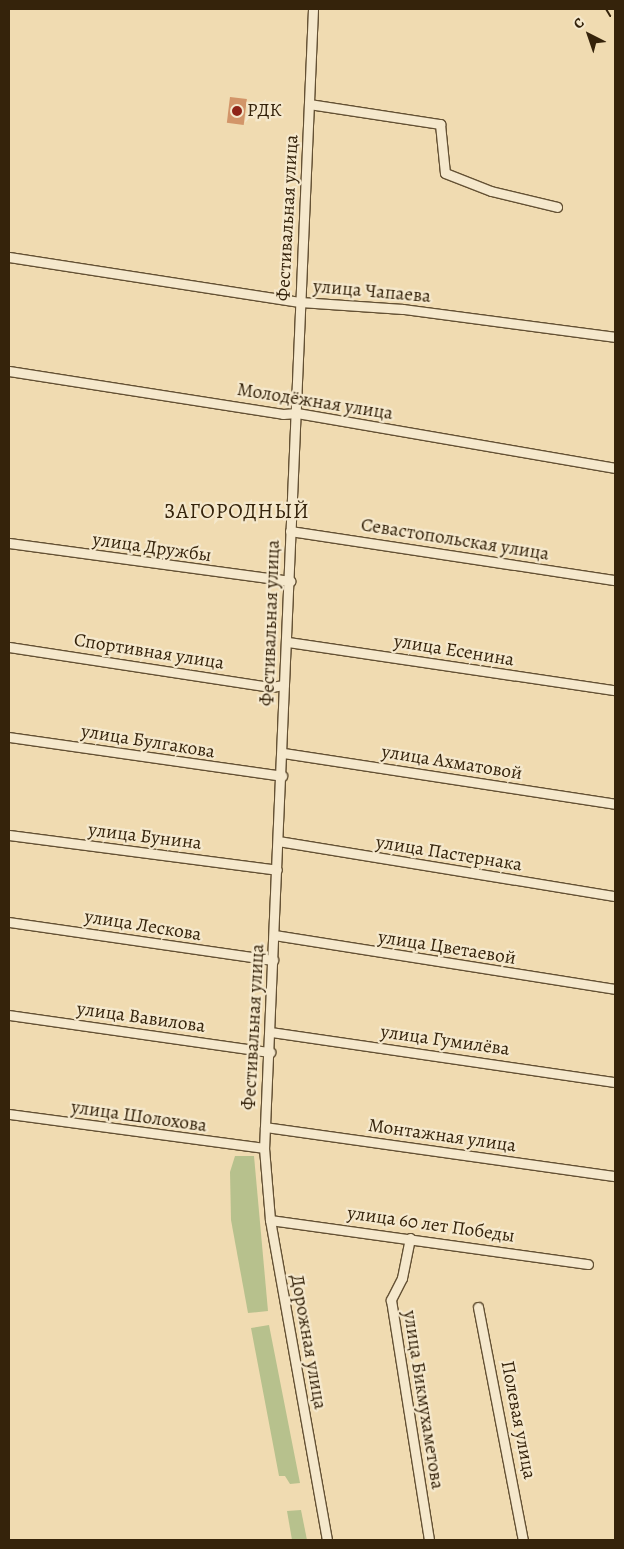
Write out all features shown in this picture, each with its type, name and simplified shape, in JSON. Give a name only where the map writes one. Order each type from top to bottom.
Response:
[{"type":"street","name":"Фестивальная улица","points":[[264,1148],[271,1032],[283,753],[284,685],[288,642],[290,531],[297,413],[313,9]]},
{"type":"street","points":[[309,104],[440,124],[445,173],[491,191],[557,207]]},
{"type":"street","name":"улица Чапаева","points":[[9,257],[300,302],[403,309],[615,337]]},
{"type":"street","name":"Молодёжная улица","points":[[9,371],[283,414],[297,413],[615,468]]},
{"type":"street","name":"Севастопольская улица","points":[[290,531],[615,580]]},
{"type":"street","name":"улица Дружбы","points":[[9,543],[290,581]]},
{"type":"street","name":"улица Есенина","points":[[288,642],[615,690]]},
{"type":"street","name":"Спортивная улица","points":[[9,647],[272,687],[284,685]]},
{"type":"street","name":"улица Булгакова","points":[[9,737],[282,776]]},
{"type":"street","name":"улица Ахматовой","points":[[283,753],[615,804]]},
{"type":"street","name":"улица Бунина","points":[[9,835],[277,870]]},
{"type":"street","name":"улица Пастернака","points":[[278,841],[615,896]]},
{"type":"street","name":"улица Лескова","points":[[9,922],[273,960]]},
{"type":"street","name":"улица Цветаевой","points":[[274,935],[615,989]]},
{"type":"street","name":"улица Вавилова","points":[[9,1015],[270,1052]]},
{"type":"street","name":"улица Гумилёва","points":[[271,1032],[615,1082]]},
{"type":"street","name":"улица Шолохова","points":[[9,1114],[264,1148]]},
{"type":"street","name":"Монтажная улица","points":[[265,1128],[615,1176]]},
{"type":"street","name":"Дорожная улица","points":[[264,1148],[270,1220],[326,1540]]},
{"type":"street","name":"улица 60 лет Победы","points":[[270,1220],[588,1264]]},
{"type":"street","name":"улица Бикмухаметова","points":[[410,1238],[402,1278],[390,1300],[429,1540]]},
{"type":"street","name":"Полевая улица","points":[[478,1307],[523,1540]]},
{"type":"green space","points":[[235,1156],[254,1156],[268,1311],[248,1313],[231,1220],[230,1172]]},
{"type":"green space","points":[[269,1325],[300,1483],[290,1484],[285,1476],[279,1476],[251,1328]]},
{"type":"green space","points":[[301,1510],[307,1540],[292,1540],[287,1511]]},
{"type":"building","name":"РДК","points":[[230,97],[247,99],[244,125],[227,123]]},
{"type":"railway","points":[[606,9],[615,24]]},
{"type":"place","name":"РДК","points":[[237,111]]},
{"type":"district","name":"ЗАГОРОДНЫЙ","points":[[237,511]]}]
